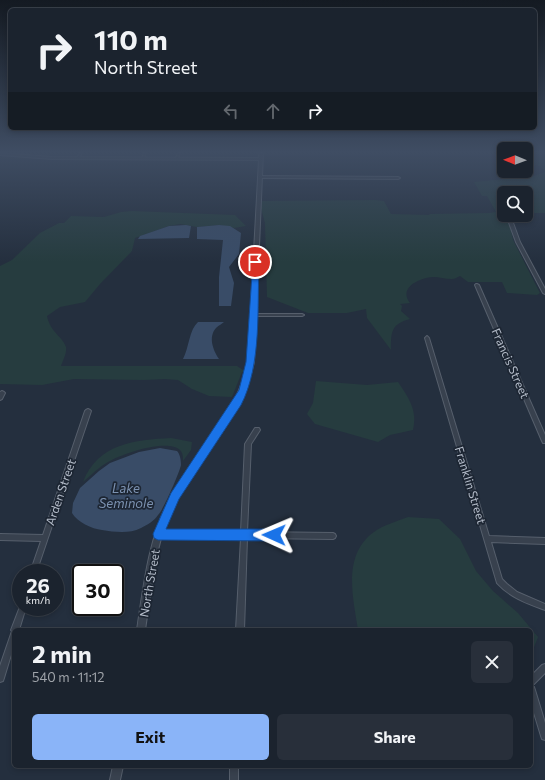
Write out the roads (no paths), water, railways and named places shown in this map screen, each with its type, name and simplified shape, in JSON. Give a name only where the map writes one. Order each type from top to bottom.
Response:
[{"type":"street","name":"North Street","points":[[141,628],[158,534],[175,496],[238,403],[244,390],[251,362],[252,315],[259,189]]},
{"type":"street","points":[[511,222],[518,242],[545,292]]},
{"type":"street","name":"Francis Street","points":[[477,284],[545,441]]},
{"type":"street","points":[[252,315],[302,315]]},
{"type":"street","name":"Franklin Street","points":[[427,338],[499,581],[507,590],[516,596],[545,608]]},
{"type":"street","name":"Arden Street","points":[[36,564],[88,412]]},
{"type":"street","points":[[240,628],[248,444],[257,430]]},
{"type":"street","points":[[158,534],[333,536]]},
{"type":"street","points":[[0,537],[44,538]]},
{"type":"street","points":[[487,539],[545,540]]},
{"type":"street","points":[[16,628],[19,616]]},
{"type":"street","points":[[0,678],[12,640]]},
{"type":"street","points":[[533,679],[545,668]]},
{"type":"street","points":[[533,697],[545,736]]},
{"type":"street","points":[[115,780],[118,768]]},
{"type":"street","points":[[234,768],[234,780]]},
{"type":"water","points":[[219,225],[230,226],[241,233],[239,254],[229,267],[234,283],[231,306],[219,306],[219,277],[223,240],[197,239],[197,227]]},
{"type":"water","points":[[169,226],[191,226],[189,238],[138,239],[140,236]]},
{"type":"water","points":[[198,322],[224,322],[216,328],[212,335],[213,348],[219,359],[183,359],[191,334]]},
{"type":"water","name":"Lake Seminole","points":[[160,448],[177,451],[180,457],[181,465],[164,506],[156,517],[146,526],[127,532],[102,530],[81,522],[74,516],[72,513],[73,503],[80,488],[99,471],[110,463],[139,452]]}]
